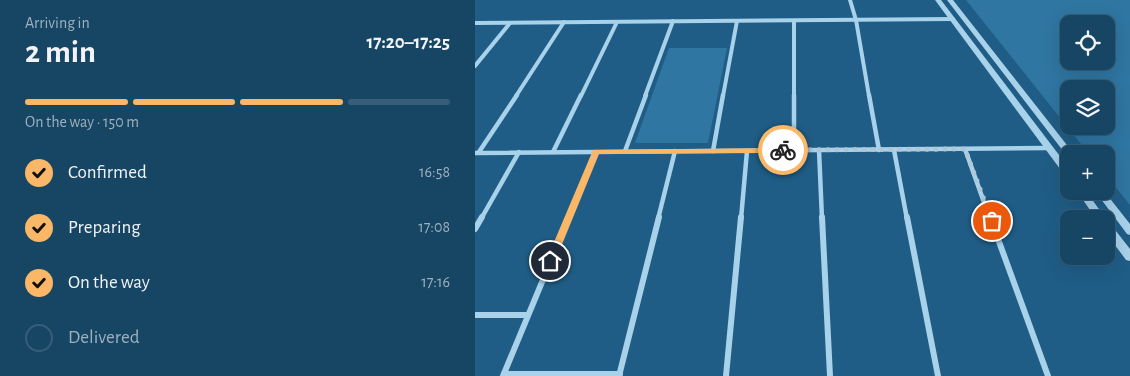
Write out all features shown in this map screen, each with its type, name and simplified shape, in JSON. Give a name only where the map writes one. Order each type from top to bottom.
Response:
[{"type":"street","points":[[850,0],[879,150]]},
{"type":"street","points":[[938,0],[1060,163]]},
{"type":"street","points":[[950,0],[1063,145]]},
{"type":"street","points":[[475,23],[953,20]]},
{"type":"street","points":[[625,151],[673,21]]},
{"type":"street","points":[[713,151],[737,21]]},
{"type":"street","points":[[794,21],[794,150]]},
{"type":"street","points":[[477,152],[564,22]]},
{"type":"street","points":[[553,152],[617,22]]},
{"type":"street","points":[[475,66],[510,23]]},
{"type":"street","points":[[477,152],[1049,148]]},
{"type":"street","points":[[965,149],[1048,376]]},
{"type":"street","points":[[726,376],[747,150]]},
{"type":"street","points":[[819,150],[830,376]]},
{"type":"street","points":[[894,150],[938,376]]},
{"type":"street","points":[[596,152],[503,375],[619,375],[675,151]]},
{"type":"street","points":[[475,229],[519,152]]},
{"type":"street","points":[[1106,200],[1130,231]]},
{"type":"street","points":[[1115,237],[1130,257]]},
{"type":"street","points":[[475,315],[527,315]]},
{"type":"shaded area","points":[[966,0],[1130,0],[1130,205],[1115,186],[1115,145],[1082,145],[1074,135],[1115,135],[1115,80],[1060,80],[1060,118]]},
{"type":"shaded area","points":[[669,48],[727,48],[708,143],[635,143]]},
{"type":"way so far","points":[[783,150],[965,149],[992,221]]},
{"type":"route","points":[[550,261],[596,152],[783,150]]}]
